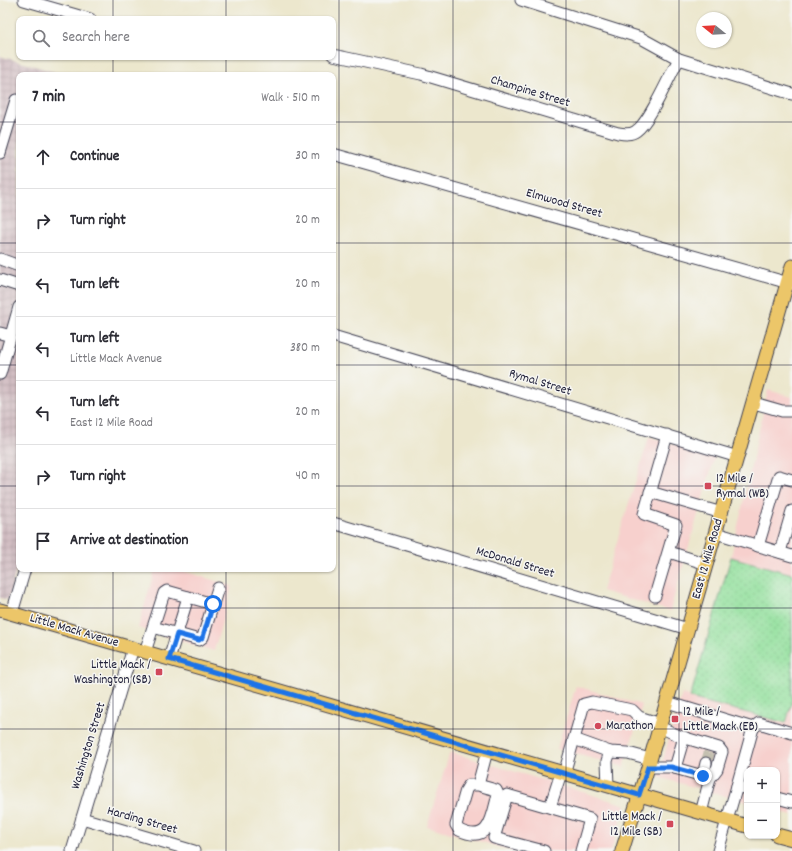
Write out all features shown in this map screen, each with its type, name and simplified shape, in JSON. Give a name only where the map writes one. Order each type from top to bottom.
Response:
[{"type":"main road","name":"East 12 Mile Road","points":[[622,851],[790,284],[792,266]]},
{"type":"main road","name":"Little Mack Avenue","points":[[6,611],[744,825]]},
{"type":"main road","points":[[780,835],[792,839]]},
{"type":"street","points":[[24,0],[80,16]]},
{"type":"street","points":[[521,0],[641,38],[679,60],[792,94]]},
{"type":"street","name":"Champine Street","points":[[336,56],[421,74],[618,133],[628,134],[635,132],[648,118],[679,60]]},
{"type":"street","points":[[0,152],[16,100]]},
{"type":"street","name":"Elmwood Street","points":[[336,155],[790,284]]},
{"type":"street","points":[[0,259],[16,265]]},
{"type":"street","points":[[0,280],[16,285]]},
{"type":"street","points":[[0,374],[5,335],[16,313]]},
{"type":"street","name":"Rymal Street","points":[[336,337],[738,456]]},
{"type":"street","points":[[754,403],[787,411],[792,419]]},
{"type":"street","points":[[655,596],[676,525],[644,514],[667,435]]},
{"type":"street","points":[[758,546],[779,476],[792,480]]},
{"type":"street","points":[[650,492],[722,513]]},
{"type":"street","points":[[780,552],[792,511]]},
{"type":"street","name":"McDonald Street","points":[[336,524],[688,629]]},
{"type":"street","points":[[716,533],[792,556]]},
{"type":"street","points":[[669,552],[707,564]]},
{"type":"street","points":[[6,611],[24,572]]},
{"type":"street","points":[[153,627],[199,640],[203,637],[218,588]]},
{"type":"street","name":"Washington Street","points":[[72,851],[139,650],[153,627],[164,593],[167,591],[188,597]]},
{"type":"street","points":[[169,659],[188,597],[213,604]]},
{"type":"street","points":[[550,807],[574,739],[584,704],[588,702],[632,710],[639,717],[660,725],[684,737],[712,748],[719,748],[722,752],[717,769],[707,777]]},
{"type":"street","points":[[667,702],[753,728]]},
{"type":"street","points":[[718,851],[727,820],[742,787],[753,728],[759,723],[792,733]]},
{"type":"street","points":[[675,768],[684,737]]},
{"type":"street","points":[[574,739],[610,752],[628,753],[649,763],[675,768],[707,777]]},
{"type":"street","points":[[478,785],[487,751]]},
{"type":"street","points":[[608,786],[607,761],[610,752]]},
{"type":"street","points":[[701,812],[709,764]]},
{"type":"street","points":[[469,784],[478,785],[496,790],[498,794],[488,828],[483,832],[474,835],[459,830],[456,825],[469,784]]},
{"type":"street","points":[[544,851],[494,838],[507,795],[590,819],[581,851]]},
{"type":"street","points":[[780,799],[792,802]]},
{"type":"street","name":"Harding Street","points":[[82,818],[194,851]]},
{"type":"shaded area","points":[[0,56],[55,72],[16,72],[16,572],[8,600],[0,598]]},
{"type":"shaded area","points":[[768,390],[792,397],[792,574],[731,557]]},
{"type":"shaded area","points":[[649,437],[715,456],[670,611],[602,591]]},
{"type":"shaded area","points":[[154,572],[187,572],[232,586],[214,651],[138,628]]},
{"type":"shaded area","points":[[576,686],[642,705],[624,767],[557,749]]},
{"type":"shaded area","points":[[682,694],[786,723],[792,702],[792,815],[780,812],[780,767],[744,767],[744,801],[658,777]]},
{"type":"shaded area","points":[[450,752],[626,805],[611,851],[513,851],[427,826]]},
{"type":"green space","points":[[731,557],[792,574],[792,702],[786,723],[690,698]]},
{"type":"tunnel","points":[[706,763],[710,750]]},
{"type":"place","name":"12 Mile / Rymal (WB)","points":[[708,486]]},
{"type":"place","name":"Little Mack / Washington (SB)","points":[[159,672]]},
{"type":"place","name":"12 Mile / Little Mack (EB)","points":[[675,719]]},
{"type":"place","name":"Marathon","points":[[598,726]]},
{"type":"place","name":"Little Mack / 12 Mile (SB)","points":[[670,824]]},
{"type":"route","points":[[213,604],[203,637],[199,640],[177,634],[169,659],[639,795],[648,767],[671,767],[703,776]]}]
